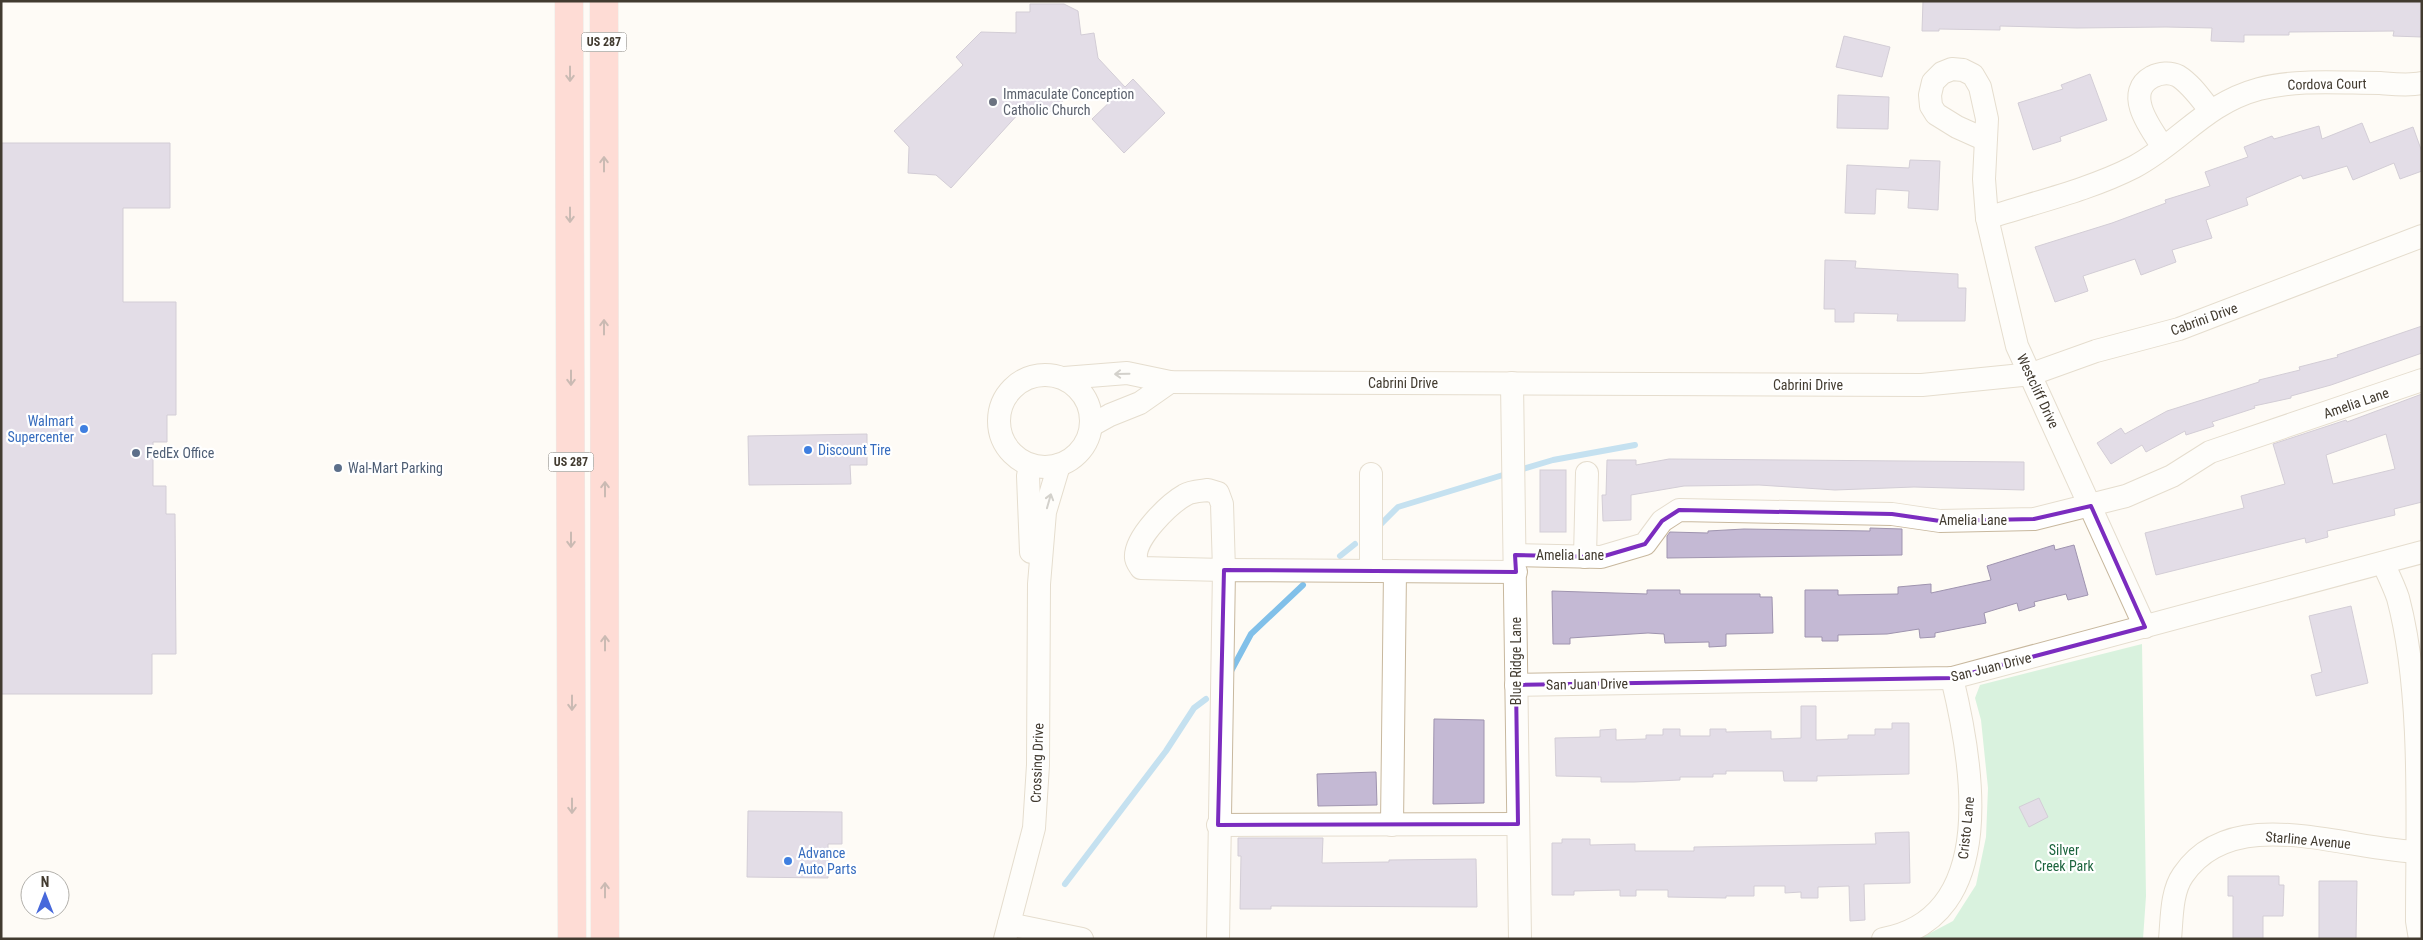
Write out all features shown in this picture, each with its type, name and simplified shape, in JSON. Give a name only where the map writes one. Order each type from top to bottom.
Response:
[{"type":"main road","name":"US 287","points":[[569,1],[572,939]]},
{"type":"main road","name":"US 287","points":[[604,1],[606,939]]},
{"type":"street","points":[[2163,147],[2142,112],[2140,95],[2146,82],[2163,74],[2173,74],[2186,82],[2210,110]]},
{"type":"street","name":"Cordova Court","points":[[1987,218],[2096,183],[2134,167],[2210,110],[2235,97],[2260,89],[2293,83],[2421,85]]},
{"type":"street","name":"Westcliff Drive","points":[[1986,140],[1984,179],[1987,218],[2017,346],[2032,374],[2145,627]]},
{"type":"street","name":"Cabrini Drive","points":[[1064,378],[1127,374],[1170,382],[1922,385],[2032,374],[2096,351],[2179,329],[2422,236]]},
{"type":"street","points":[[1050,374],[1064,378],[1076,385],[1086,397],[1091,410],[1092,425],[1089,438],[1081,450],[1071,459],[1059,465],[1044,467],[1030,465],[1017,458],[1007,448],[1000,435],[998,421],[1000,407],[1008,393],[1019,382],[1034,375],[1050,374]]},
{"type":"street","name":"Amelia Lane","points":[[1224,570],[1222,504],[1218,493],[1208,490],[1187,494],[1165,510],[1146,532],[1136,553],[1136,560],[1141,568],[1224,570],[1395,571],[1601,557],[1645,544],[1662,521],[1679,510],[1892,514],[1940,521],[2034,519],[2126,496],[2172,476],[2210,452],[2422,380]]},
{"type":"street","points":[[1092,425],[1110,415],[1140,403],[1170,382]]},
{"type":"street","name":"Blue Ridge Lane","points":[[1512,384],[1520,939]]},
{"type":"street","name":"Crossing Drive","points":[[1030,465],[1028,476],[1031,562],[1039,584]]},
{"type":"street","name":"Crossing Drive","points":[[1007,931],[1034,828],[1038,765],[1039,584],[1046,512],[1059,465]]},
{"type":"street","points":[[1585,557],[1587,473]]},
{"type":"street","points":[[1370,474],[1370,571]]},
{"type":"street","name":"San Juan Drive","points":[[1516,685],[1952,678],[2422,552]]},
{"type":"street","points":[[2384,563],[2398,598],[2409,643],[2414,683],[2418,743],[2419,852],[2417,921],[2420,939]]},
{"type":"street","points":[[1218,939],[1218,825],[1224,570]]},
{"type":"street","points":[[1392,825],[1395,571]]},
{"type":"street","name":"Cristo Lane","points":[[1883,939],[1914,929],[1940,908],[1956,883],[1967,855],[1970,789],[1968,755],[1952,678]]},
{"type":"street","points":[[1218,825],[1518,824]]},
{"type":"street","name":"Starline Avenue","points":[[2170,939],[2175,897],[2182,876],[2200,857],[2220,843],[2244,836],[2281,835],[2419,852]]},
{"type":"street","points":[[1007,931],[1082,939]]},
{"type":"highlighted area","points":[[2091,506],[2145,627],[1952,678],[1516,685],[1518,824],[1218,825],[1224,570],[1516,572],[1515,555],[1601,557],[1645,544],[1662,521],[1679,510],[1892,514],[1940,521],[2034,519]]},
{"type":"green space","name":"Silver Creek Park","points":[[2142,644],[2146,896],[2143,939],[1919,939],[1953,921],[1976,885],[1986,837],[1988,788],[1981,720],[1975,698],[1980,685]]},
{"type":"building","points":[[1923,1],[2422,1],[2422,37],[2393,36],[2394,31],[2289,32],[2289,35],[2244,35],[2244,42],[2211,41],[2212,28],[2000,26],[2000,30],[1939,29],[1939,31],[1922,31]]},
{"type":"building","name":"Immaculate Conception Catholic Church","points":[[1030,4],[1064,4],[1078,11],[1081,35],[1094,33],[1098,58],[1125,87],[1133,79],[1165,113],[1124,153],[1092,119],[1118,94],[1062,96],[1062,111],[1020,112],[951,188],[936,175],[908,173],[909,147],[894,131],[963,65],[956,57],[981,32],[1016,33],[1016,12],[1030,12]]},
{"type":"building","points":[[1844,36],[1890,47],[1882,77],[1836,67]]},
{"type":"building","points":[[2090,74],[2107,120],[2060,137],[2061,141],[2033,150],[2018,103],[2063,89],[2061,85]]},
{"type":"building","points":[[1838,95],[1889,97],[1888,129],[1837,128]]},
{"type":"building","points":[[2362,123],[2370,143],[2413,127],[2422,152],[2422,171],[2400,179],[2394,163],[2353,180],[2347,166],[2303,179],[2301,175],[2246,198],[2248,205],[2206,220],[2212,238],[2172,250],[2176,262],[2141,275],[2135,259],[2083,276],[2088,291],[2055,302],[2035,247],[2112,223],[2166,203],[2165,200],[2210,186],[2205,172],[2248,157],[2244,147],[2272,136],[2274,139],[2319,126],[2322,139]]},
{"type":"building","name":"Walmart Supercenter","points":[[1,143],[170,143],[170,208],[123,208],[123,302],[176,302],[176,415],[167,415],[167,442],[153,442],[153,486],[166,486],[166,514],[175,514],[176,654],[152,654],[152,694],[1,694]]},
{"type":"building","points":[[1910,160],[1940,161],[1938,210],[1908,208],[1909,191],[1876,189],[1875,214],[1845,213],[1847,165],[1909,168]]},
{"type":"building","points":[[1825,260],[1856,261],[1855,268],[1958,274],[1958,288],[1966,288],[1965,321],[1897,321],[1898,314],[1854,313],[1854,322],[1835,322],[1835,309],[1824,309]]},
{"type":"building","points":[[2422,326],[2422,353],[2331,385],[2291,396],[2291,398],[2254,406],[2255,408],[2212,422],[2214,426],[2186,435],[2185,431],[2146,452],[2142,445],[2111,464],[2097,443],[2121,428],[2125,434],[2167,411],[2259,382],[2259,380],[2300,370],[2299,367],[2338,357],[2337,355]]},
{"type":"building","points":[[2422,394],[2422,502],[2394,509],[2395,515],[2327,531],[2328,537],[2306,543],[2305,538],[2156,575],[2145,533],[2244,508],[2241,496],[2285,484],[2273,444],[2346,420],[2347,422]],"holes":[[[2386,434],[2395,469],[2333,484],[2326,455]]]},
{"type":"building","name":"Discount Tire","points":[[867,434],[867,465],[850,465],[851,484],[749,485],[748,436]]},
{"type":"building","points":[[1669,459],[2024,462],[2024,490],[1914,487],[1835,490],[1759,485],[1684,486],[1631,495],[1631,520],[1603,521],[1602,495],[1606,495],[1607,460],[1636,460],[1636,465]]},
{"type":"building","points":[[1540,470],[1566,470],[1566,532],[1540,532]]},
{"type":"building","points":[[1870,528],[1902,529],[1902,555],[1667,558],[1667,536],[1670,532],[1708,533],[1708,531],[1744,529],[1870,531]]},
{"type":"building","points":[[2054,545],[2055,550],[2074,545],[2088,595],[2068,600],[2066,594],[2034,602],[2035,606],[2019,611],[2017,603],[1984,613],[1986,623],[1935,633],[1935,637],[1920,638],[1919,629],[1887,634],[1838,635],[1838,641],[1822,641],[1822,637],[1805,637],[1805,590],[1838,590],[1838,595],[1898,594],[1898,587],[1931,584],[1931,593],[1991,580],[1987,566]]},
{"type":"building","points":[[1647,590],[1680,590],[1680,594],[1760,594],[1760,597],[1772,597],[1773,633],[1726,634],[1726,646],[1709,647],[1709,642],[1665,643],[1664,634],[1648,633],[1570,638],[1570,644],[1553,644],[1552,591],[1647,594]]},
{"type":"building","points":[[2351,606],[2368,683],[2316,696],[2311,675],[2322,672],[2309,616]]},
{"type":"building","points":[[1801,706],[1816,706],[1816,740],[1848,739],[1848,735],[1875,735],[1875,729],[1892,729],[1892,723],[1909,723],[1909,774],[1817,776],[1817,781],[1784,781],[1783,771],[1726,771],[1726,774],[1713,774],[1713,777],[1680,777],[1680,780],[1634,782],[1601,782],[1601,777],[1556,776],[1555,738],[1600,737],[1600,730],[1616,729],[1616,740],[1646,739],[1646,735],[1663,735],[1663,729],[1680,729],[1680,736],[1710,736],[1710,729],[1726,729],[1726,732],[1771,731],[1771,739],[1801,738]]},
{"type":"building","points":[[1434,719],[1484,720],[1484,803],[1433,804]]},
{"type":"building","points":[[1376,772],[1377,805],[1318,806],[1317,774]]},
{"type":"building","points":[[2039,798],[2048,817],[2029,827],[2019,807]]},
{"type":"building","name":"Advance Auto Parts","points":[[748,811],[842,812],[842,844],[828,844],[828,878],[747,877]]},
{"type":"building","points":[[1909,832],[1910,883],[1864,884],[1865,920],[1850,921],[1849,886],[1818,887],[1818,898],[1801,898],[1801,892],[1785,893],[1785,886],[1754,886],[1754,896],[1726,896],[1726,898],[1668,897],[1668,890],[1636,890],[1636,896],[1620,896],[1620,890],[1574,891],[1574,895],[1552,895],[1552,843],[1562,843],[1562,839],[1590,839],[1590,845],[1635,844],[1635,851],[1694,851],[1694,847],[1876,844],[1875,833]]},
{"type":"building","points":[[1238,838],[1323,838],[1322,863],[1476,859],[1477,907],[1271,906],[1271,909],[1240,909],[1241,856],[1238,856]]},
{"type":"building","points":[[2228,876],[2279,876],[2279,885],[2284,885],[2283,916],[2263,916],[2263,939],[2233,939],[2233,896],[2228,896]]},
{"type":"building","points":[[2319,881],[2357,881],[2356,939],[2319,939]]},
{"type":"waterway","points":[[1523,469],[1553,460],[1635,445]]},
{"type":"waterway","points":[[1379,526],[1398,507],[1503,475]]},
{"type":"waterway","points":[[1340,556],[1355,544]]},
{"type":"waterway","points":[[1230,673],[1251,634],[1303,585]]},
{"type":"waterway","points":[[1065,884],[1166,751],[1194,708],[1206,699]]},
{"type":"place","name":"Immaculate Conception Catholic Church","points":[[993,102]]},
{"type":"place","name":"Walmart Supercenter","points":[[84,429]]},
{"type":"place","name":"Discount Tire","points":[[808,450]]},
{"type":"place","name":"FedEx Office","points":[[136,453]]},
{"type":"place","name":"Wal-Mart Parking","points":[[338,468]]},
{"type":"place","name":"Advance Auto Parts","points":[[788,861]]}]
